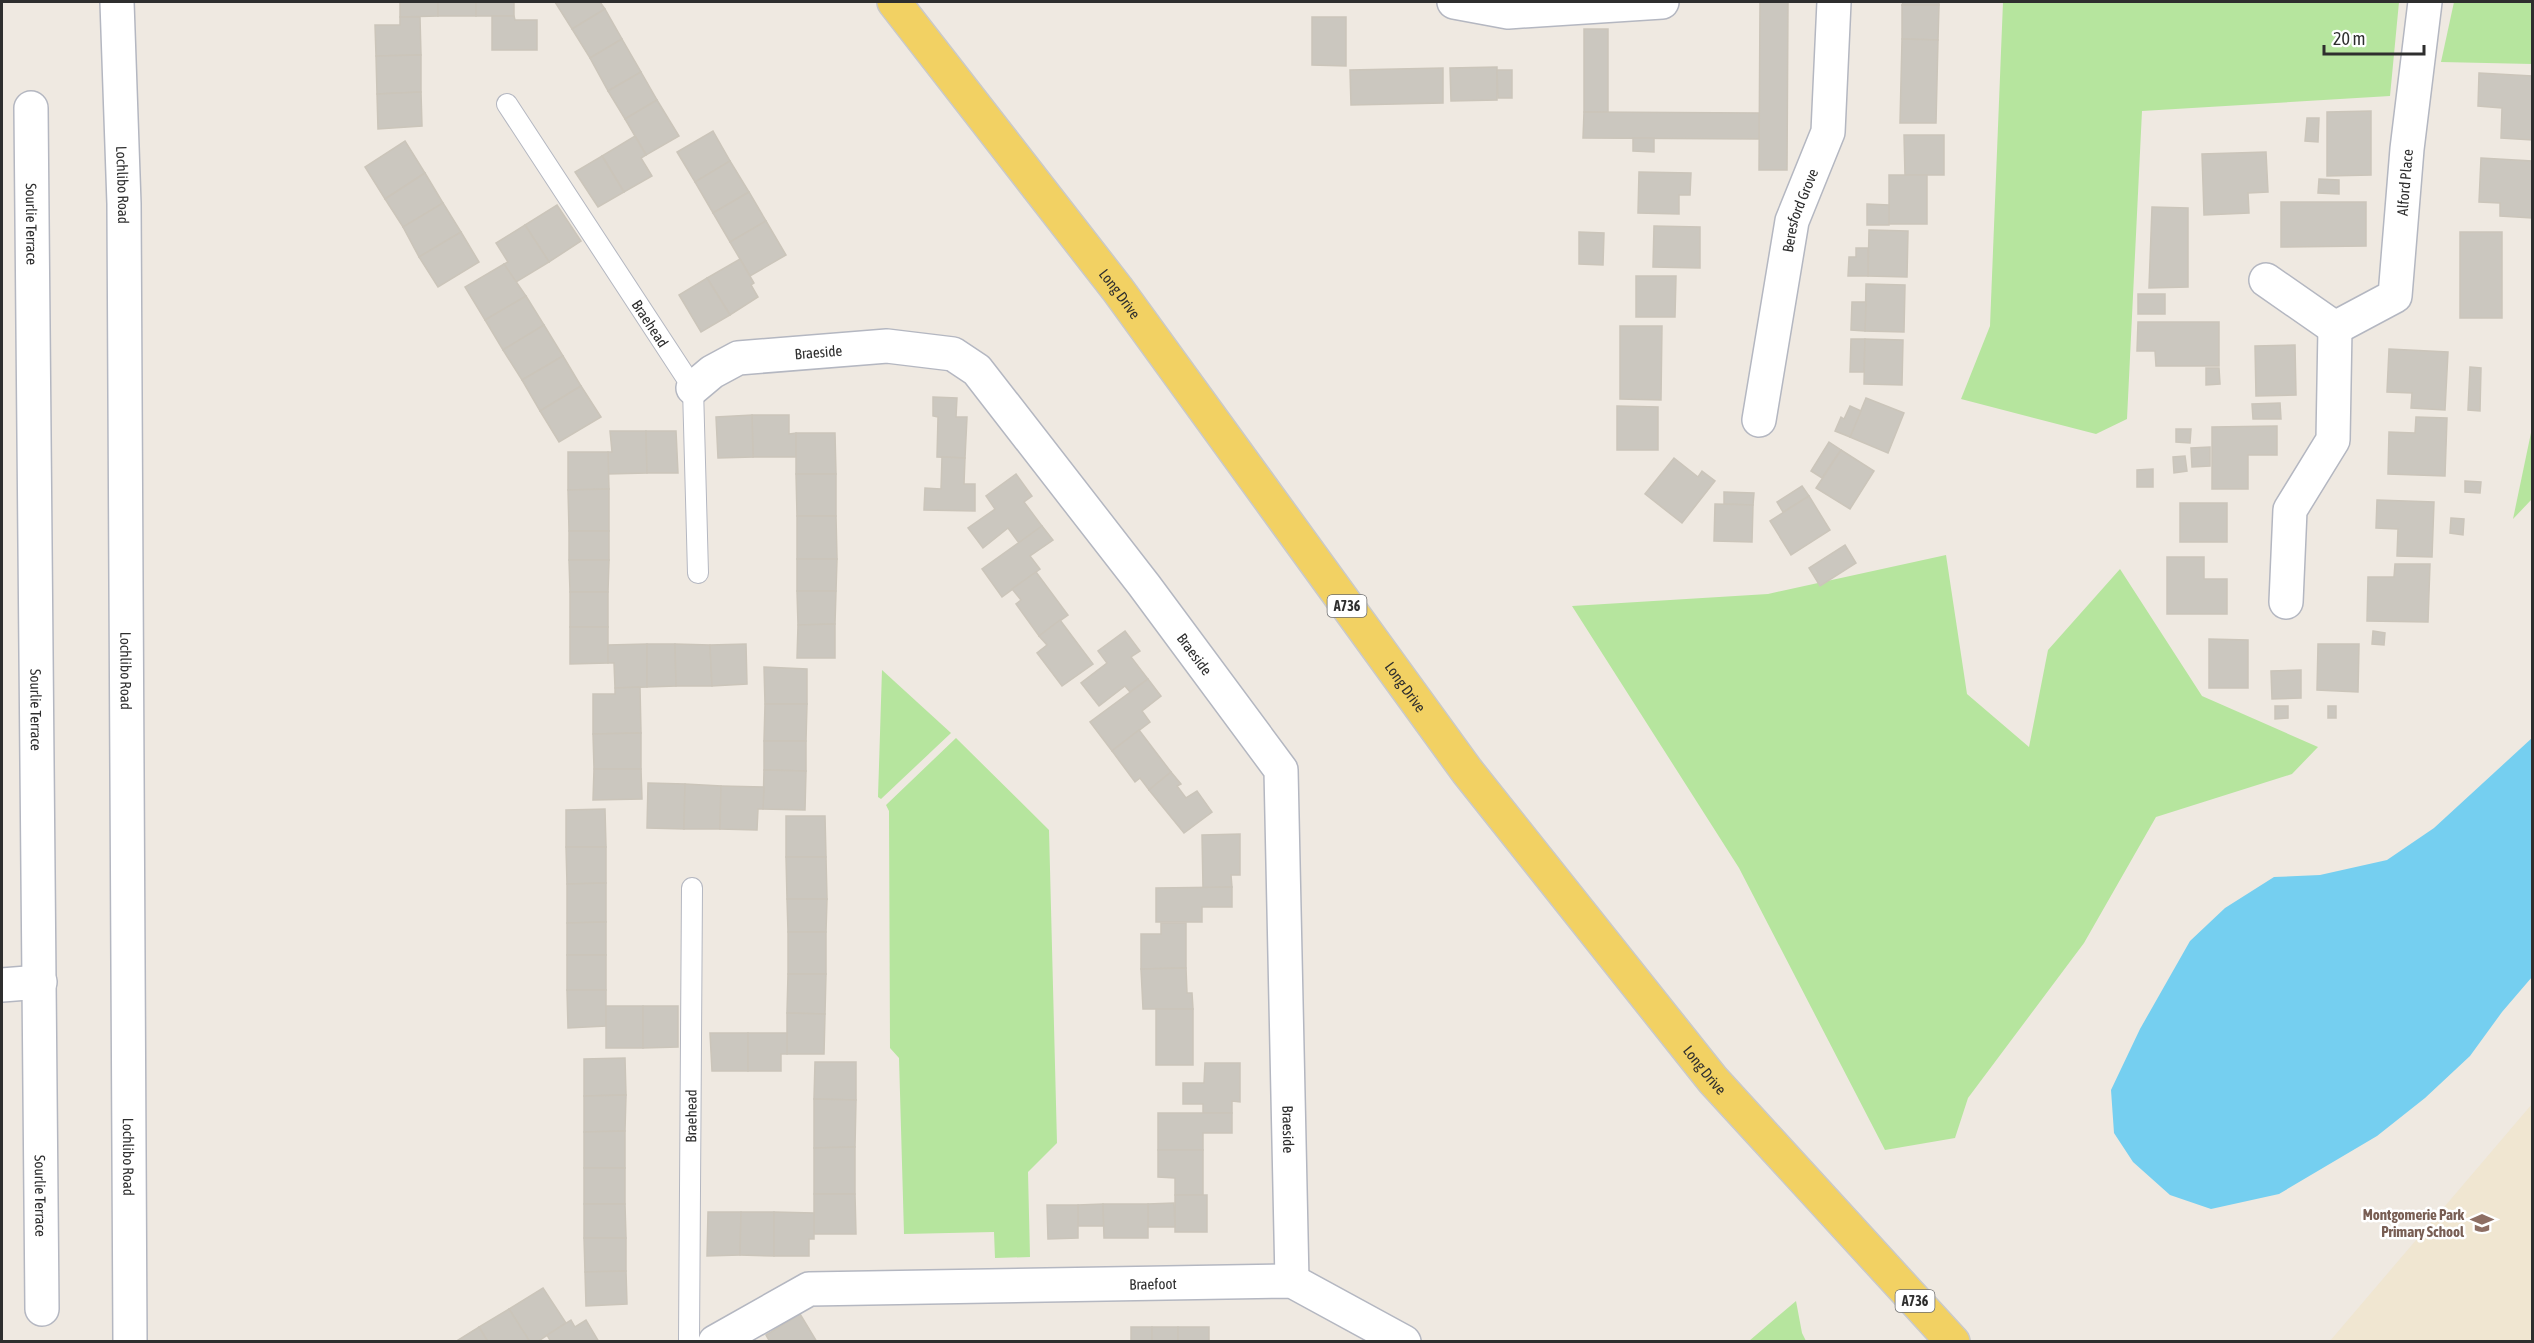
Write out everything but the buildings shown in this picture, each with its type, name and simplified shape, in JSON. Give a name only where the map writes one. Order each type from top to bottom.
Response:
[{"type":"main road","name":"Long Drive","points":[[894,2],[1118,290],[1467,771],[1713,1080],[1953,1341]]},
{"type":"street","name":"Lochlibo Road","points":[[117,2],[124,204],[130,1341]]},
{"type":"street","points":[[1454,2],[1508,12],[1662,2]]},
{"type":"street","name":"Beresford Grove","points":[[1759,420],[1792,221],[1828,132],[1834,2]]},
{"type":"street","name":"Alford Place","points":[[2335,328],[2395,296],[2407,149],[2425,2]]},
{"type":"street","name":"Sourlie Terrace","points":[[31,108],[42,1310]]},
{"type":"street","points":[[2266,280],[2335,328],[2333,440],[2290,510],[2286,602]]},
{"type":"street","name":"Braeside","points":[[693,388],[712,372],[738,358],[887,346],[953,354],[977,370],[1144,585],[1281,770],[1292,1281]]},
{"type":"street","points":[[2,985],[40,982]]},
{"type":"street","name":"Braefoot","points":[[715,1341],[809,1289],[1292,1281],[1404,1341]]},
{"type":"lane","name":"Braehead","points":[[507,104],[693,388]]},
{"type":"lane","points":[[693,388],[698,573]]},
{"type":"lane","name":"Braehead","points":[[689,1341],[692,888]]},
{"type":"shaded area","name":"Montgomerie Park Primary School","points":[[2532,1104],[2532,1341],[2330,1341]]},
{"type":"green space","points":[[2003,2],[2399,2],[2390,96],[2142,111],[2127,419],[2096,434],[1961,399],[1990,326]]},
{"type":"green space","points":[[2454,2],[2532,2],[2532,64],[2441,62]]},
{"type":"green space","points":[[2532,428],[2532,499],[2513,519]]},
{"type":"green space","points":[[1946,555],[1967,694],[2029,747],[2048,650],[2120,569],[2202,696],[2318,747],[2292,774],[2156,817],[2084,943],[1968,1098],[1955,1138],[1885,1150],[1739,868],[1572,606],[1768,594]]},
{"type":"green space","points":[[882,670],[951,733],[881,799],[878,797]]},
{"type":"green space","points":[[956,738],[1049,830],[1057,1143],[1028,1172],[1030,1257],[995,1258],[994,1232],[904,1234],[899,1058],[890,1048],[889,811],[886,805]]},
{"type":"green space","points":[[1796,1301],[1802,1333],[1806,1341],[1749,1341]]},
{"type":"water","points":[[2532,738],[2532,977],[2502,1012],[2470,1056],[2425,1098],[2377,1136],[2279,1194],[2211,1209],[2170,1195],[2133,1162],[2114,1133],[2111,1090],[2140,1029],[2190,941],[2225,908],[2274,877],[2320,875],[2387,860],[2434,828]]},
{"type":"place","name":"Montgomerie Park Primary School","points":[[2482,1223]]}]
